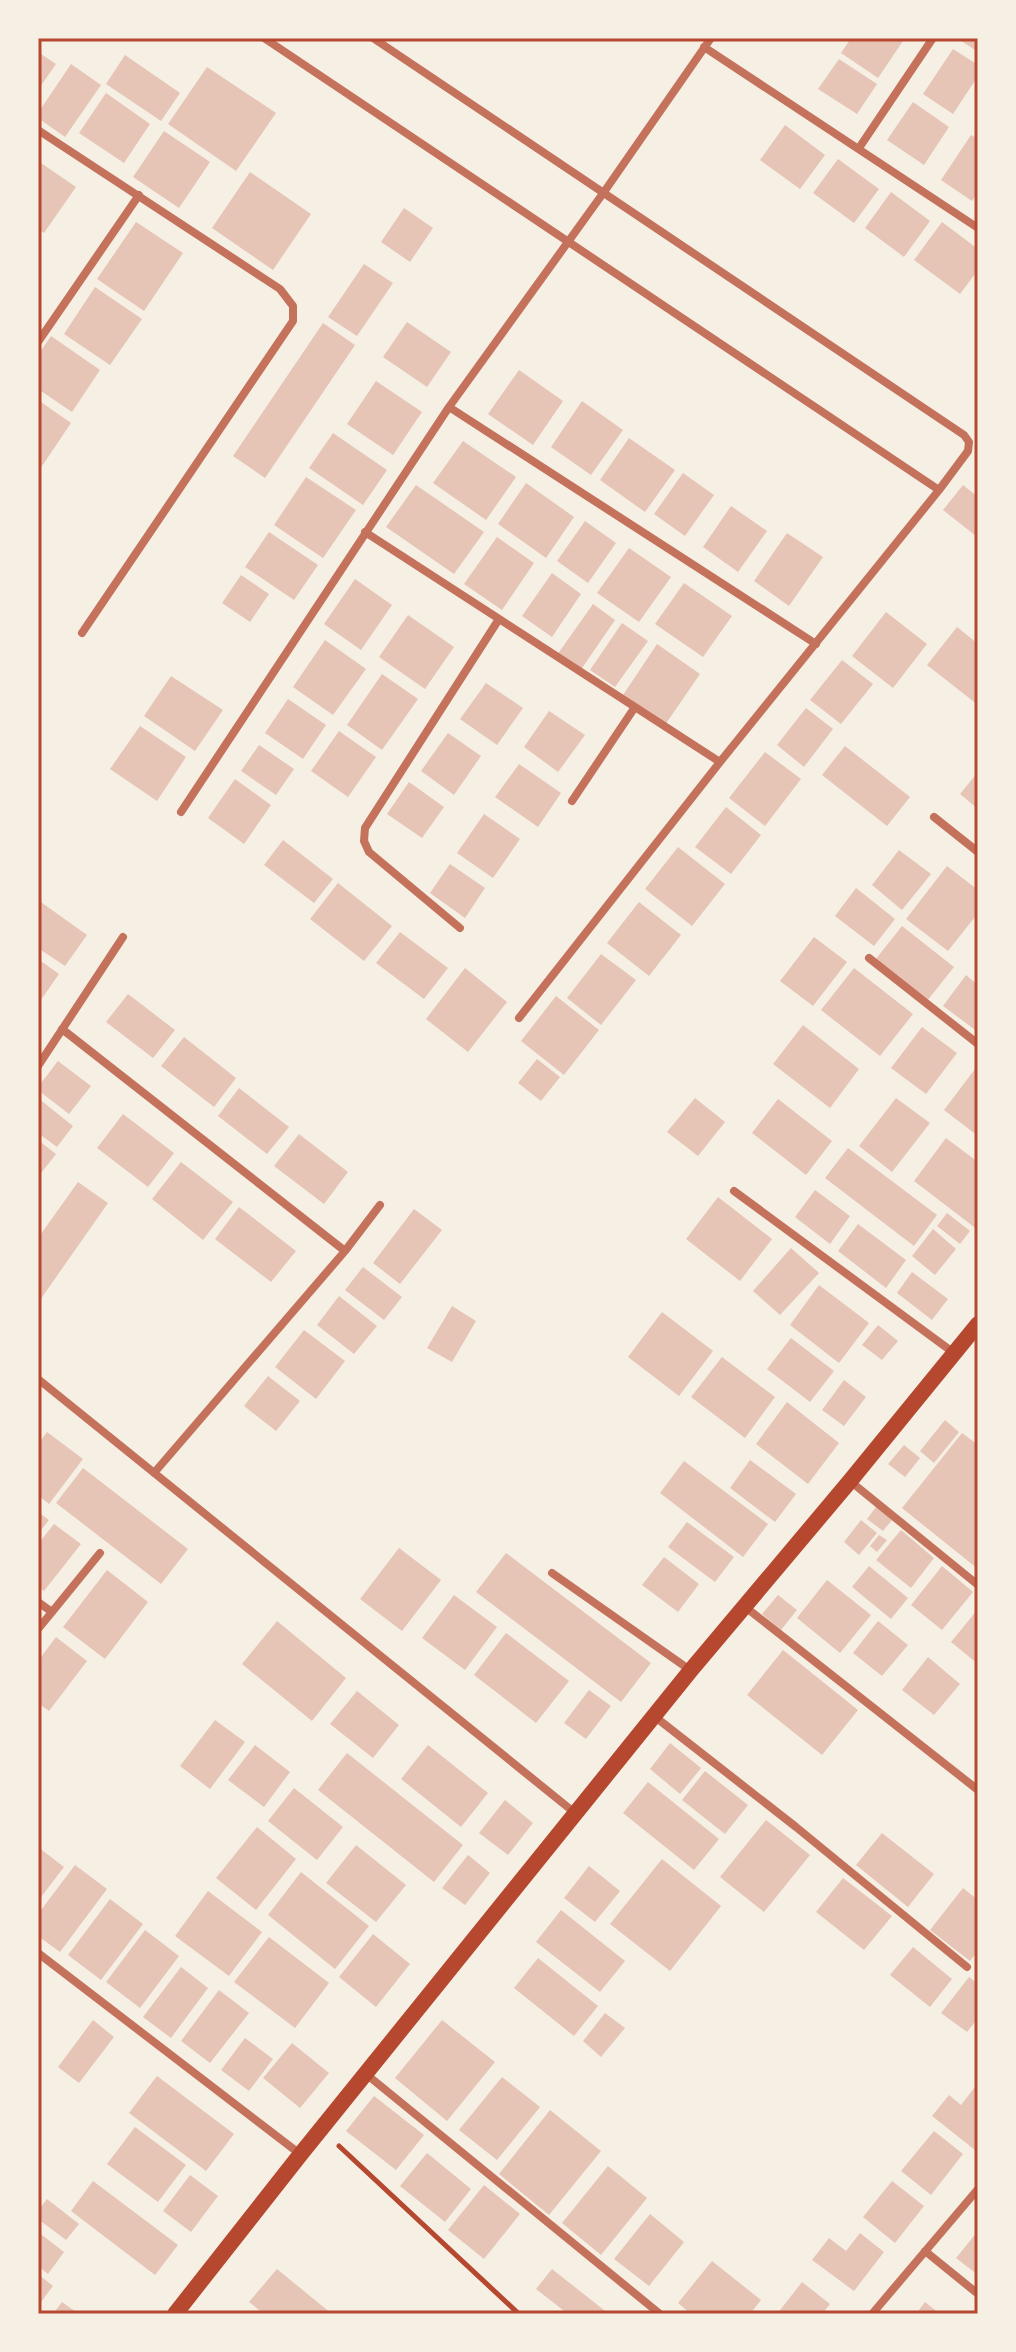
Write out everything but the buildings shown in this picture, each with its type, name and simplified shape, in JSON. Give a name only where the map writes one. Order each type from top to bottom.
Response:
[{"type":"main road","points":[[175,2314],[691,1670],[978,1324]]},
{"type":"street","points":[[264,38],[939,490]]},
{"type":"street","points":[[373,38],[964,435],[969,442],[968,451],[939,490],[519,1018]]},
{"type":"street","points":[[181,812],[449,407],[711,38]]},
{"type":"street","points":[[859,148],[933,38]]},
{"type":"street","points":[[704,47],[978,228]]},
{"type":"street","points":[[38,130],[280,289],[293,306],[293,321],[82,633]]},
{"type":"street","points":[[39,337],[139,195]]},
{"type":"street","points":[[449,407],[816,644]]},
{"type":"street","points":[[365,532],[720,762]]},
{"type":"street","points":[[460,928],[369,852],[364,841],[365,828],[499,619]]},
{"type":"street","points":[[572,801],[635,707]]},
{"type":"street","points":[[934,817],[978,852]]},
{"type":"street","points":[[38,1066],[123,937]]},
{"type":"street","points":[[869,958],[978,1044]]},
{"type":"street","points":[[62,1029],[345,1251]]},
{"type":"street","points":[[734,1191],[954,1353]]},
{"type":"street","points":[[154,1473],[345,1251],[380,1205]]},
{"type":"street","points":[[38,1379],[576,1813]]},
{"type":"street","points":[[850,1481],[978,1585]]},
{"type":"street","points":[[38,1629],[100,1553]]},
{"type":"street","points":[[552,1573],[691,1670]]},
{"type":"street","points":[[38,1602],[52,1612]]},
{"type":"street","points":[[744,1606],[978,1790]]},
{"type":"street","points":[[654,1716],[967,1967]]},
{"type":"street","points":[[38,1953],[300,2155]]},
{"type":"street","points":[[366,2074],[660,2314]]},
{"type":"street","points":[[872,2314],[978,2189]]},
{"type":"street","points":[[925,2251],[978,2294]]},
{"type":"path","points":[[321,2129],[519,2314]]}]
